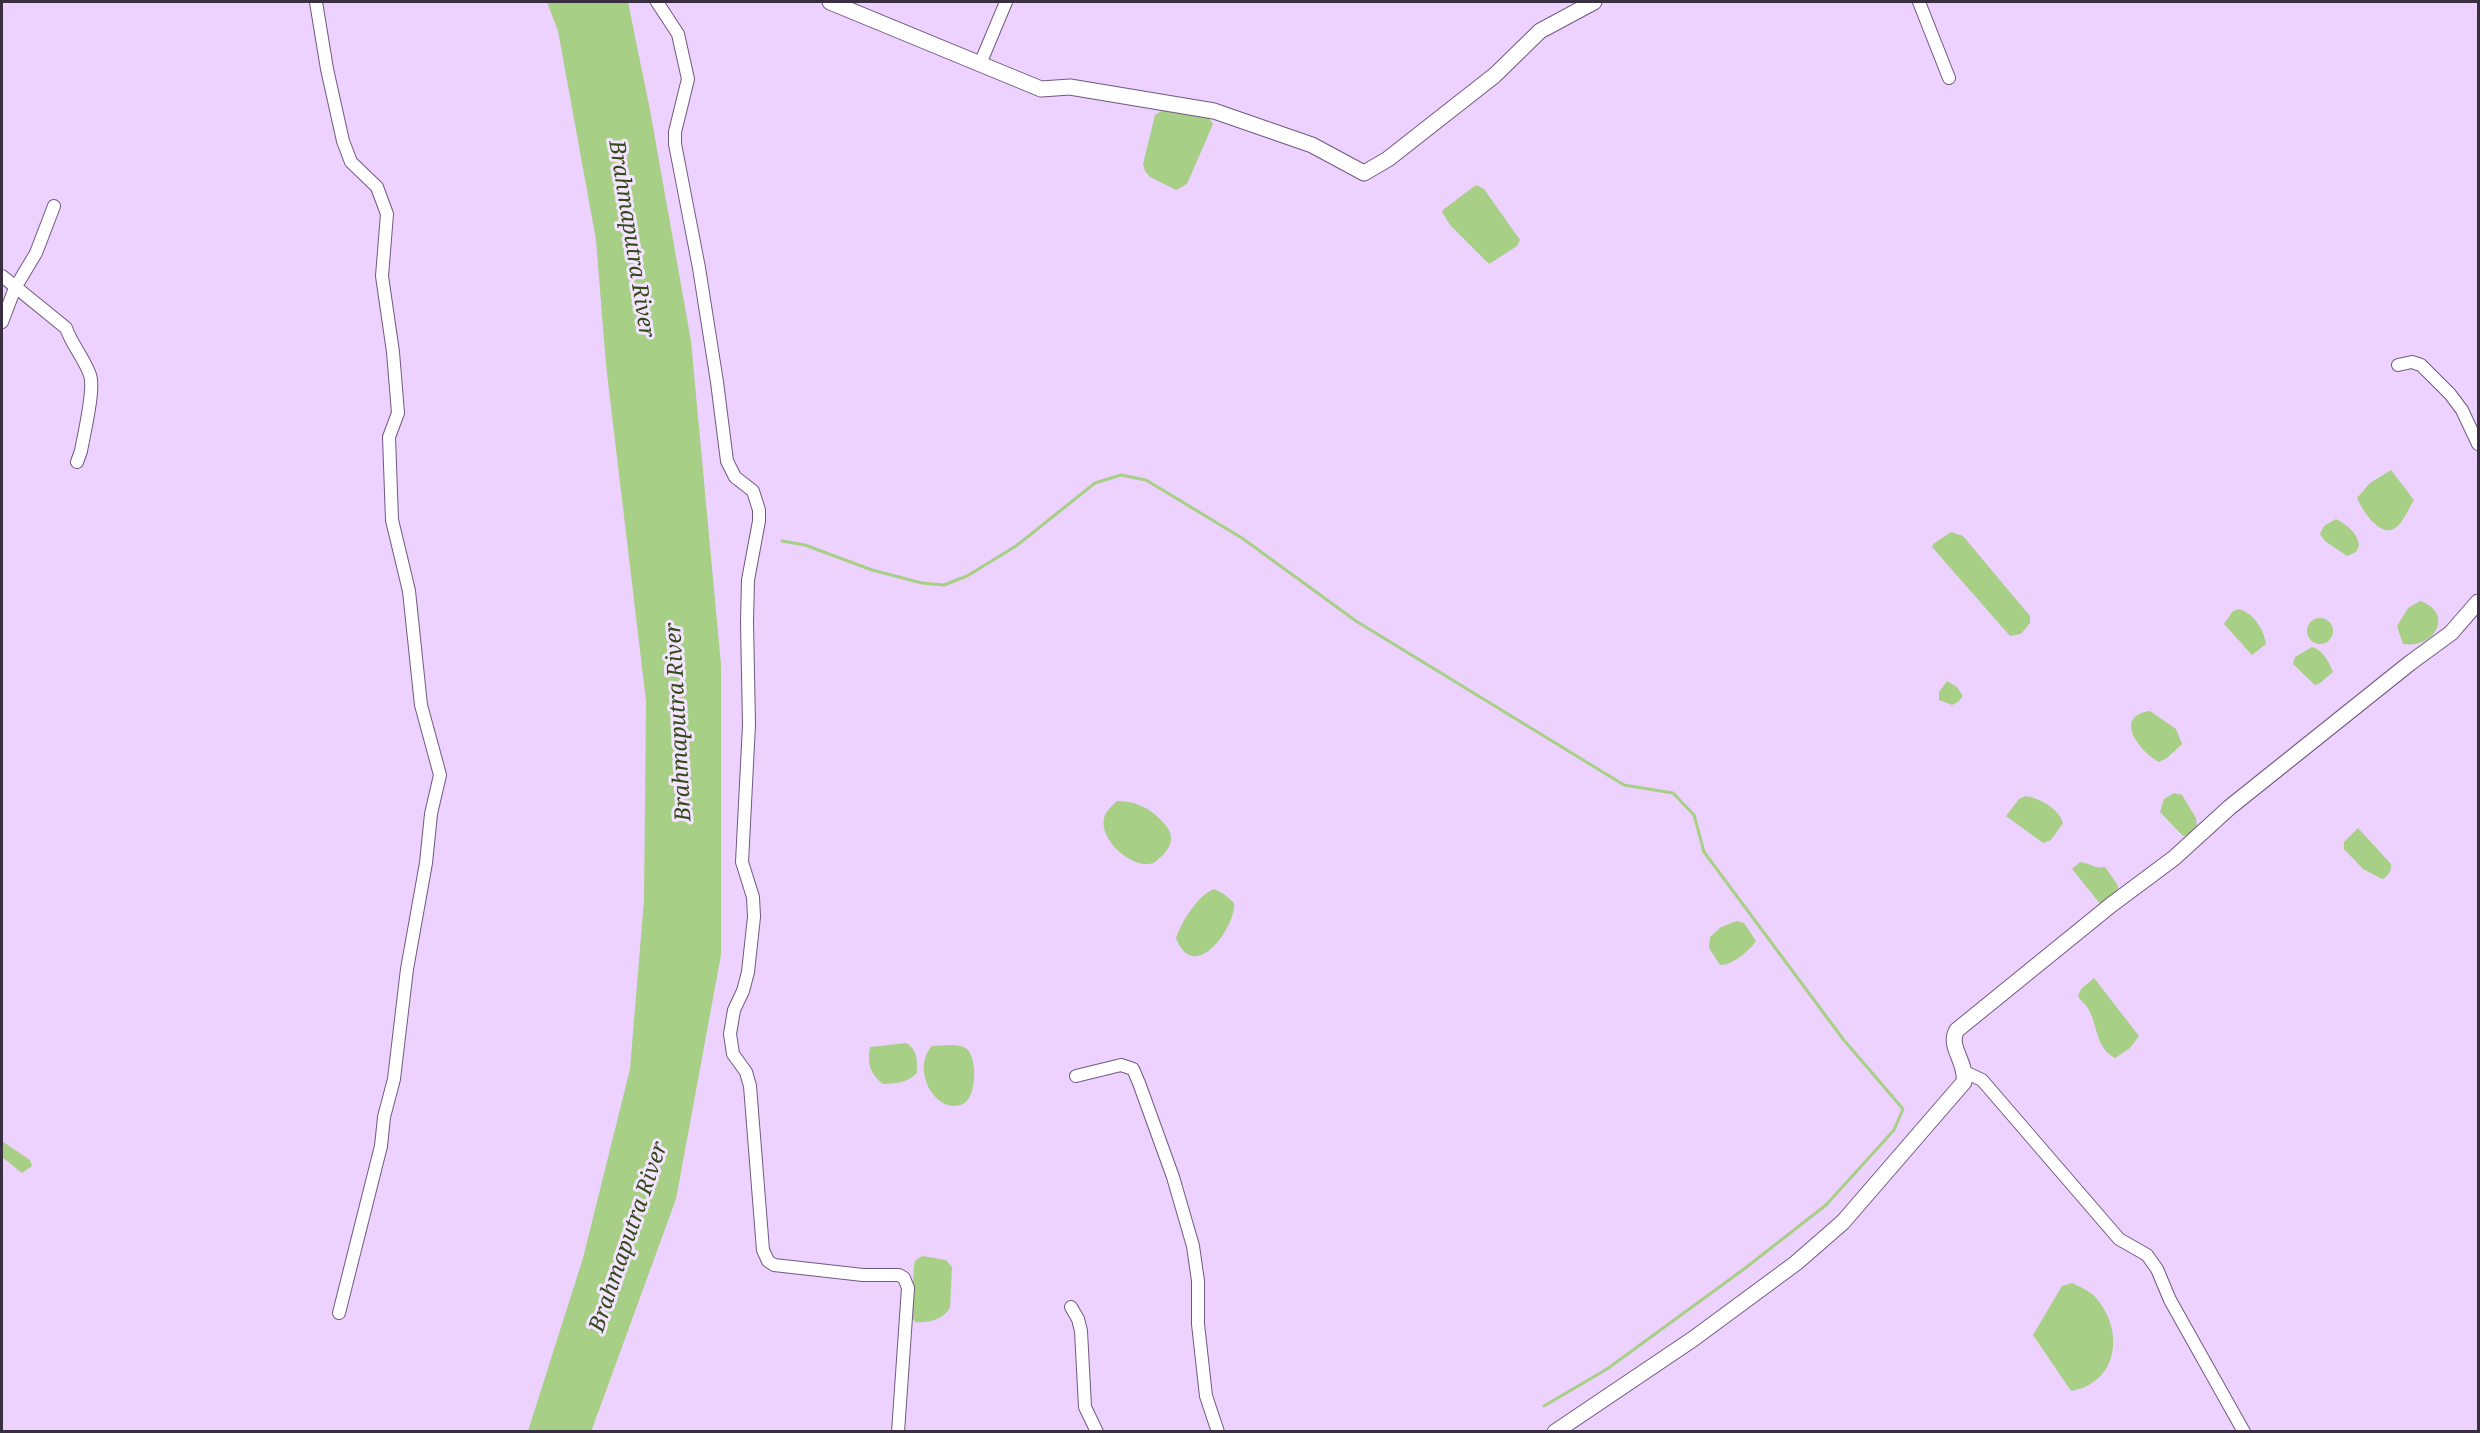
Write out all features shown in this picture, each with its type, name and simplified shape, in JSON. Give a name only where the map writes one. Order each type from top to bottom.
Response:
[{"type":"street","points":[[316,2],[328,78],[343,141],[351,162],[377,187],[387,214],[382,276],[393,352],[398,413],[389,437],[392,520],[409,591],[421,705],[440,775],[431,814],[426,863],[407,969],[394,1079],[384,1117],[381,1146],[339,1313]]},
{"type":"street","points":[[657,2],[678,34],[688,79],[675,132],[675,144],[701,279],[727,461],[735,477],[753,491],[759,510],[748,580],[749,725],[742,862],[753,897],[754,917],[748,972],[734,1010],[730,1034],[733,1054],[746,1072],[750,1086],[763,1250],[768,1261],[774,1265],[863,1275],[899,1275],[907,1281],[898,1431]]},
{"type":"street","points":[[830,2],[1041,89],[1070,87],[1214,111],[1312,145],[1364,172],[1388,159],[1495,75],[1540,31],[1594,2]]},
{"type":"street","points":[[980,63],[1006,2]]},
{"type":"street","points":[[1919,2],[1949,78]]},
{"type":"street","points":[[2,322],[15,288],[36,253],[54,206]]},
{"type":"street","points":[[2,276],[66,328],[69,339],[81,355],[91,376],[87,419],[81,451],[76,462]]},
{"type":"street","points":[[2398,365],[2412,362],[2421,365],[2450,394],[2462,410],[2478,444]]},
{"type":"street","points":[[1555,1431],[1693,1339],[1763,1289],[1843,1222],[1964,1082],[1965,1072],[1953,1043],[1953,1036],[1957,1030],[2111,905],[2174,858],[2230,807],[2451,633],[2478,602]]},
{"type":"street","points":[[1076,1076],[1121,1065],[1128,1066],[1133,1069],[1143,1092],[1173,1177],[1193,1246],[1198,1281],[1198,1324],[1206,1396],[1218,1431]]},
{"type":"street","points":[[1965,1072],[1982,1080],[2119,1239],[2147,1255],[2157,1269],[2170,1300],[2244,1431]]},
{"type":"street","points":[[1071,1307],[1078,1319],[1081,1331],[1085,1407],[1097,1431]]},
{"type":"water","name":"Brahmaputra River","points":[[547,2],[628,2],[650,110],[691,341],[721,665],[721,955],[676,1199],[591,1432],[528,1431],[583,1258],[630,1069],[644,900],[646,701],[606,365],[596,240],[558,31]]},
{"type":"water","points":[[1166,108],[1208,116],[1213,124],[1187,184],[1176,190],[1150,177],[1143,164],[1155,115]]},
{"type":"water","points":[[1476,185],[1484,189],[1520,240],[1517,246],[1489,264],[1450,225],[1442,212]]},
{"type":"water","points":[[2391,470],[2414,500],[2401,523],[2389,530],[2377,526],[2372,521],[2357,498],[2370,483]]},
{"type":"water","points":[[2336,519],[2357,537],[2359,546],[2356,552],[2347,556],[2325,541],[2320,534],[2324,526]]},
{"type":"water","points":[[1951,532],[1963,536],[2030,616],[2030,623],[2021,634],[2010,636],[1932,547]]},
{"type":"water","points":[[2420,601],[2431,606],[2437,613],[2437,629],[2424,641],[2403,644],[2397,626],[2408,608]]},
{"type":"water","points":[[2239,609],[2253,618],[2265,638],[2266,644],[2252,655],[2224,624],[2233,611]]},
{"type":"water","points":[[2320,618],[2329,622],[2333,631],[2329,640],[2320,644],[2311,640],[2307,631],[2311,622]]},
{"type":"water","points":[[2312,647],[2322,654],[2333,672],[2315,685],[2293,664],[2295,657]]},
{"type":"water","points":[[1947,681],[1957,687],[1963,696],[1952,705],[1939,700],[1939,692]]},
{"type":"water","points":[[2150,711],[2176,729],[2182,744],[2159,762],[2144,751],[2133,735],[2131,727],[2133,720],[2139,714]]},
{"type":"water","points":[[2174,793],[2182,795],[2196,818],[2197,829],[2191,834],[2183,836],[2160,812],[2164,799]]},
{"type":"water","points":[[2025,796],[2048,805],[2061,818],[2063,823],[2051,840],[2043,843],[2006,816],[2019,799]]},
{"type":"water","points":[[1117,801],[1130,802],[1146,808],[1165,824],[1171,841],[1167,850],[1155,862],[1148,864],[1132,860],[1123,855],[1109,840],[1103,823],[1105,815]]},
{"type":"water","points":[[2358,828],[2391,864],[2388,875],[2382,879],[2363,869],[2344,849],[2344,842]]},
{"type":"water","points":[[2080,862],[2105,867],[2119,891],[2101,905],[2072,869]]},
{"type":"water","points":[[1214,889],[1234,903],[1233,913],[1222,936],[1213,947],[1203,954],[1194,956],[1184,951],[1176,938],[1191,909],[1202,897]]},
{"type":"water","points":[[1737,921],[1744,923],[1756,941],[1740,957],[1730,963],[1720,965],[1709,948],[1710,937],[1721,927]]},
{"type":"water","points":[[2094,978],[2139,1036],[2130,1048],[2115,1058],[2100,1042],[2091,1013],[2078,996],[2081,989]]},
{"type":"water","points":[[906,1043],[915,1052],[917,1073],[906,1081],[883,1084],[870,1068],[870,1047]]},
{"type":"water","points":[[932,1046],[961,1046],[971,1055],[974,1070],[973,1086],[968,1100],[963,1104],[953,1106],[944,1103],[929,1088],[924,1066],[926,1056]]},
{"type":"water","points":[[2,1141],[30,1160],[32,1166],[22,1173],[2,1157]]},
{"type":"water","points":[[922,1256],[946,1260],[952,1267],[950,1308],[935,1320],[915,1322],[911,1317],[914,1266],[915,1261]]},
{"type":"water","points":[[2072,1283],[2096,1298],[2111,1325],[2113,1340],[2112,1354],[2099,1378],[2087,1386],[2071,1391],[2033,1335],[2062,1286]]},
{"type":"waterway","points":[[782,541],[805,545],[872,570],[922,583],[944,585],[967,576],[1016,546],[1095,483],[1121,475],[1146,480],[1242,538],[1356,621],[1624,785],[1673,793],[1694,815],[1704,852],[1843,1039],[1903,1109],[1894,1130],[1826,1205],[1744,1269],[1607,1369],[1544,1406]]}]
